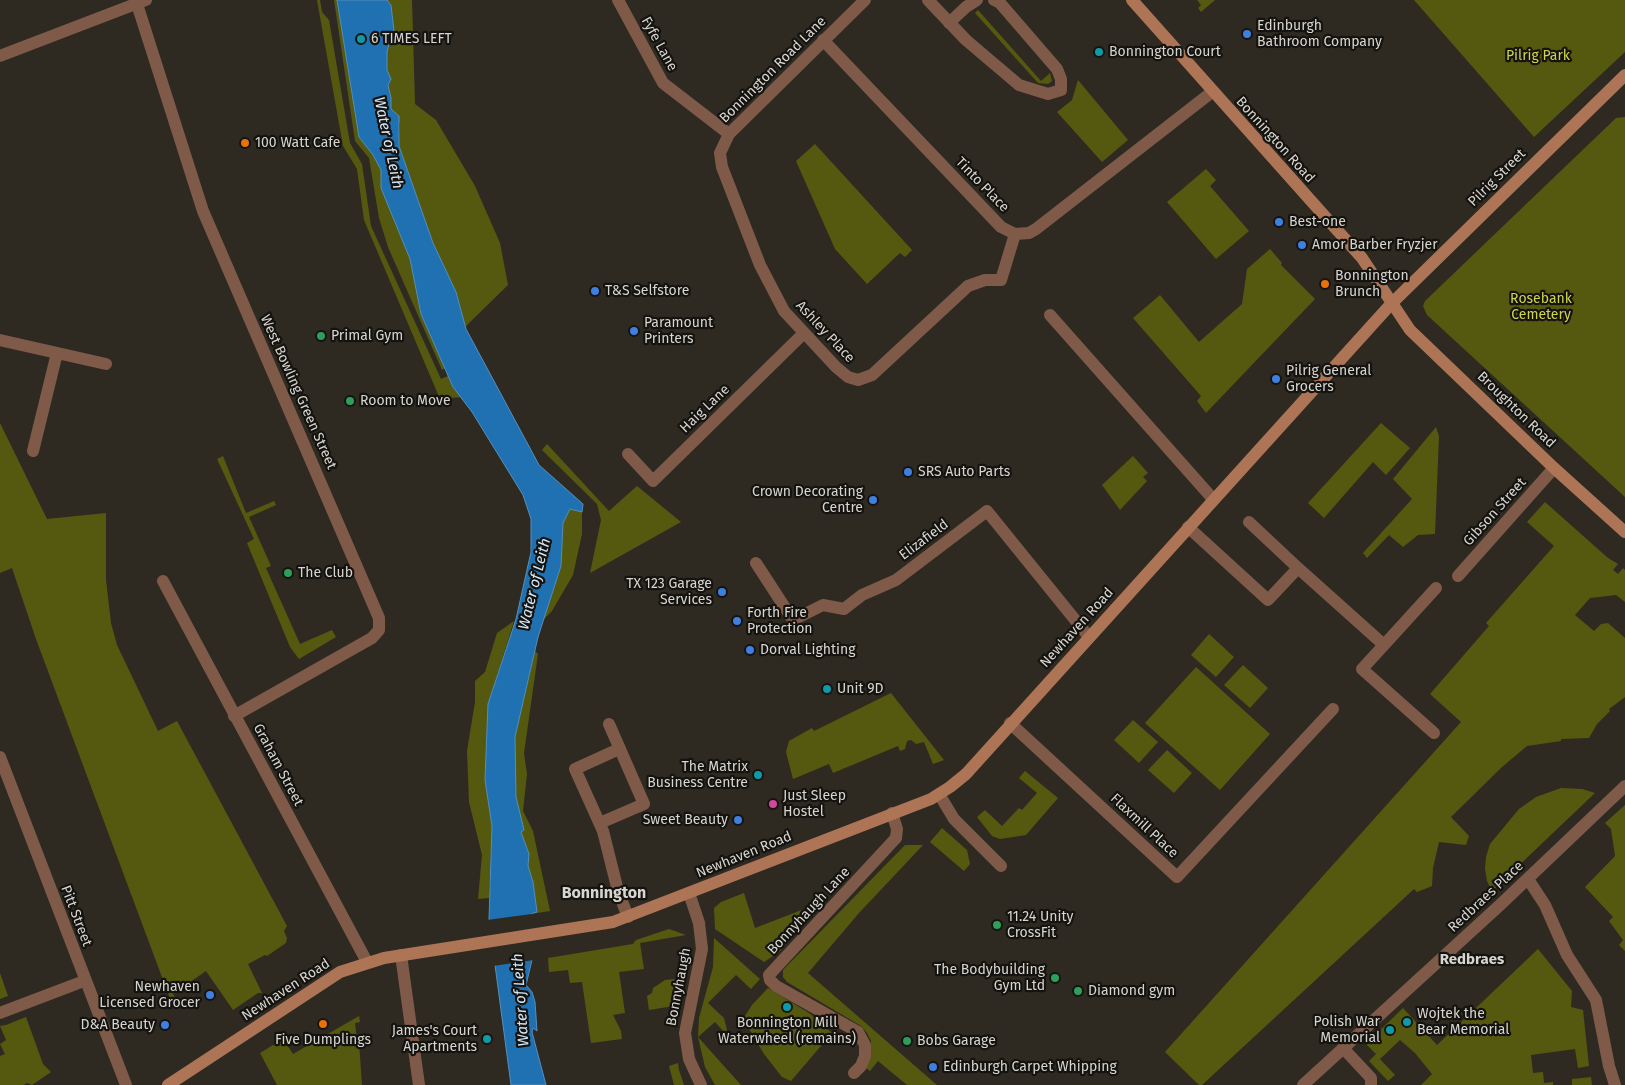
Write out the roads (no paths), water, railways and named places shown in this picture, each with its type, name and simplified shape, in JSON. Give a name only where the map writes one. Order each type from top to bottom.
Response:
[{"type":"street","name":"Fyfe Lane","points":[[618,0],[663,83],[727,138]]},
{"type":"street","name":"Bonnington Road Lane","points":[[727,138],[865,0]]},
{"type":"street","points":[[928,0],[986,59],[1019,85],[1048,94],[1061,90],[1062,79],[1057,69],[1000,3],[994,0]]},
{"type":"street","points":[[950,23],[966,7],[977,0]]},
{"type":"street","name":"Bonnington Road","points":[[1132,0],[1212,92],[1362,258],[1391,304]]},
{"type":"street","points":[[0,56],[144,1]]},
{"type":"street","name":"West Bowling Green Street","points":[[144,1],[202,211],[379,618],[379,630],[372,638],[234,716]]},
{"type":"street","name":"Tinto Place","points":[[824,40],[1001,227],[1015,234]]},
{"type":"street","name":"Pilrig Street","points":[[1391,304],[1625,75]]},
{"type":"street","points":[[1015,234],[1029,233],[1036,229],[1212,92]]},
{"type":"street","name":"Ashley Place","points":[[727,138],[720,152],[722,167],[760,265],[784,311],[848,377],[858,380],[872,375],[968,286],[985,280],[1001,280],[1015,234]]},
{"type":"street","name":"Broughton Road","points":[[1391,304],[1410,330],[1554,468],[1625,532]]},
{"type":"street","name":"Newhaven Road","points":[[168,1085],[340,972],[367,962],[401,955],[597,926],[628,917],[939,794],[966,774],[1010,723],[1391,304]]},
{"type":"street","points":[[1050,315],[1213,499]]},
{"type":"street","name":"Haig Lane","points":[[628,454],[653,480],[804,333]]},
{"type":"street","points":[[0,340],[106,364]]},
{"type":"street","points":[[33,450],[58,353]]},
{"type":"street","name":"Gibson Street","points":[[1458,576],[1554,468]]},
{"type":"street","name":"Elizafield","points":[[756,563],[793,620],[824,605],[844,609],[862,595],[896,580],[987,511],[1089,637]]},
{"type":"street","points":[[1248,522],[1384,645]]},
{"type":"street","points":[[1188,527],[1268,600],[1298,568]]},
{"type":"street","name":"Graham Street","points":[[163,582],[367,962]]},
{"type":"street","points":[[1434,733],[1362,669],[1436,588]]},
{"type":"street","name":"Flaxmill Place","points":[[1010,723],[1177,877],[1333,709]]},
{"type":"street","points":[[600,823],[644,804],[609,724]]},
{"type":"street","points":[[619,749],[576,769],[600,823],[618,891],[628,917]]},
{"type":"street","name":"Pitt Street","points":[[0,757],[84,981],[126,1085]]},
{"type":"street","name":"Redbraes Place","points":[[1303,1085],[1528,879],[1625,786]]},
{"type":"street","points":[[939,794],[958,823],[1001,866]]},
{"type":"street","name":"Bonnyhaugh Lane","points":[[854,1073],[861,1066],[865,1056],[865,1046],[858,1032],[776,986],[770,980],[769,975],[896,838],[897,829],[892,814]]},
{"type":"street","points":[[1528,879],[1545,905],[1561,945],[1596,1000],[1609,1066],[1615,1085]]},
{"type":"street","name":"Bonnyhaugh","points":[[689,893],[700,923],[702,949],[685,1033],[689,1059],[701,1085]]},
{"type":"street","points":[[401,955],[419,1085]]},
{"type":"street","points":[[0,1013],[84,981]]},
{"type":"street","points":[[1343,1048],[1371,1078],[1371,1085]]},
{"type":"water","name":"Water of Leith","points":[[337,0],[387,0],[391,5],[394,31],[393,40],[389,44],[387,52],[387,70],[391,79],[388,85],[391,109],[399,116],[399,146],[433,243],[456,292],[466,329],[539,465],[583,504],[582,512],[570,509],[563,523],[561,566],[538,637],[515,737],[516,797],[524,830],[521,832],[529,854],[528,866],[533,882],[537,912],[531,914],[532,960],[526,985],[532,992],[535,1002],[537,1031],[533,1028],[532,1032],[546,1085],[511,1085],[489,920],[492,826],[485,780],[488,704],[516,619],[531,552],[531,519],[523,495],[472,412],[453,387],[421,314],[410,259],[381,188],[381,170],[373,155],[359,137]]},
{"type":"place","name":"Edinburgh Bathroom Company","points":[[1247,34]]},
{"type":"place","name":"6 TIMES LEFT","points":[[361,39]]},
{"type":"place","name":"Bonnington Court","points":[[1099,52]]},
{"type":"place","name":"100 Watt Cafe","points":[[245,143]]},
{"type":"place","name":"Best-one","points":[[1279,222]]},
{"type":"place","name":"Amor Barber Fryzjer","points":[[1302,245]]},
{"type":"place","name":"Bonnington Brunch","points":[[1325,284]]},
{"type":"place","name":"T&S Selfstore","points":[[595,291]]},
{"type":"place","name":"Paramount Printers","points":[[634,331]]},
{"type":"place","name":"Primal Gym","points":[[321,336]]},
{"type":"place","name":"Pilrig General Grocers","points":[[1276,379]]},
{"type":"place","name":"Room to Move","points":[[350,401]]},
{"type":"place","name":"SRS Auto Parts","points":[[908,472]]},
{"type":"place","name":"Crown Decorating Centre","points":[[873,500]]},
{"type":"place","name":"The Club","points":[[288,573]]},
{"type":"place","name":"TX 123 Garage Services","points":[[722,592]]},
{"type":"place","name":"Forth Fire Protection","points":[[737,621]]},
{"type":"place","name":"Dorval Lighting","points":[[750,650]]},
{"type":"place","name":"Unit 9D","points":[[827,689]]},
{"type":"place","name":"The Matrix Business Centre","points":[[758,775]]},
{"type":"place","name":"Just Sleep Hostel","points":[[773,804]]},
{"type":"place","name":"Sweet Beauty","points":[[738,820]]},
{"type":"place","name":"11.24 Unity CrossFit","points":[[997,925]]},
{"type":"place","name":"The Bodybuilding Gym Ltd","points":[[1055,978]]},
{"type":"place","name":"Diamond gym","points":[[1078,991]]},
{"type":"place","name":"Newhaven Licensed Grocer","points":[[210,995]]},
{"type":"place","name":"Bonnington Mill Waterwheel (remains)","points":[[787,1007]]},
{"type":"place","name":"Wojtek the Bear Memorial","points":[[1407,1022]]},
{"type":"place","name":"Five Dumplings","points":[[323,1024]]},
{"type":"place","name":"D&A Beauty","points":[[165,1025]]},
{"type":"place","name":"Polish War Memorial","points":[[1390,1030]]},
{"type":"place","name":"James's Court Apartments","points":[[487,1039]]},
{"type":"place","name":"Bobs Garage","points":[[907,1041]]},
{"type":"place","name":"Edinburgh Carpet Whipping","points":[[933,1067]]},
{"type":"district","name":"Bonnington","points":[[604,894]]},
{"type":"district","name":"Redbraes","points":[[1472,960]]},
{"type":"park label","name":"Pilrig Park","points":[[1538,56]]},
{"type":"park label","name":"Rosebank Cemetery","points":[[1541,308]]}]
